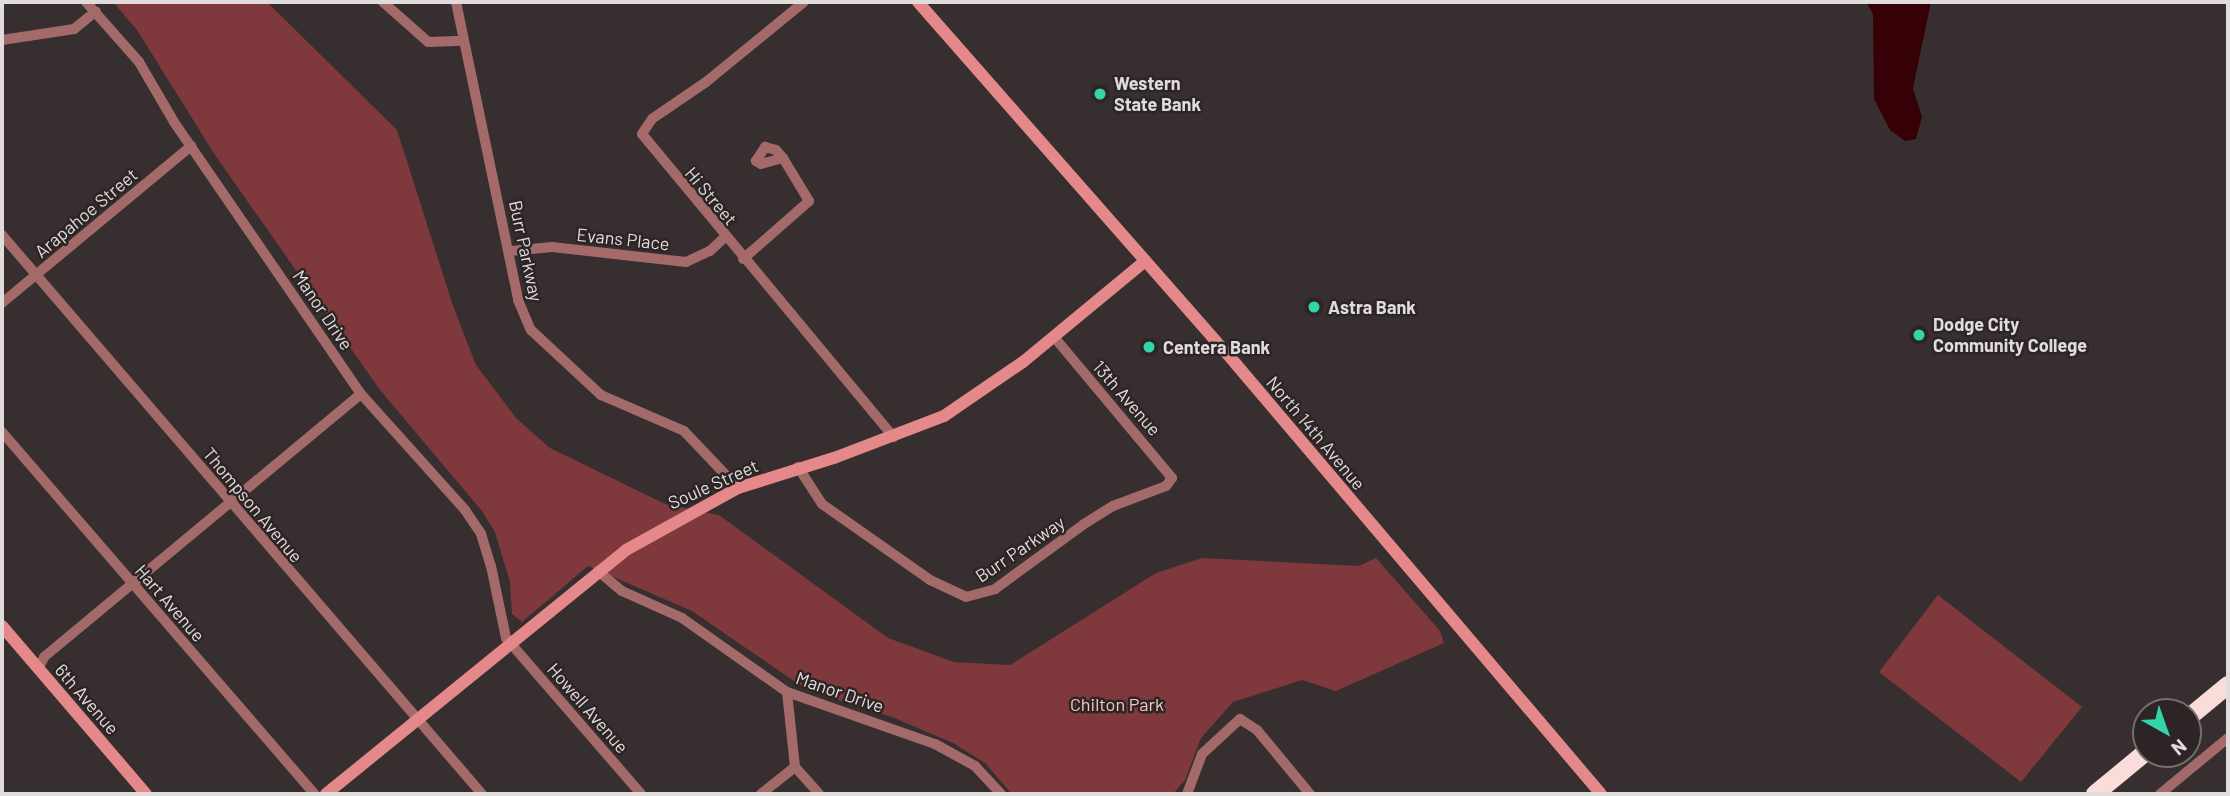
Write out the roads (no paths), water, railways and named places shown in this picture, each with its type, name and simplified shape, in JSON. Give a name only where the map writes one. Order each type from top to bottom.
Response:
[{"type":"highway","points":[[2202,706],[2228,685]]},
{"type":"highway","points":[[2095,794],[2132,764]]},
{"type":"street","name":"Manor Drive","points":[[86,2],[139,62],[191,146],[361,394],[465,509],[481,534],[501,626],[510,643]]},
{"type":"street","points":[[383,2],[428,42],[463,41]]},
{"type":"street","name":"Burr Parkway","points":[[456,2],[511,251],[519,300],[531,330],[601,395],[684,431],[738,488]]},
{"type":"street","name":"North 14th Avenue","points":[[918,2],[1145,261],[1601,794]]},
{"type":"street","name":"Hi Street","points":[[797,4],[706,82],[652,119],[642,134],[743,259],[894,437]]},
{"type":"street","points":[[2,40],[74,29],[96,11]]},
{"type":"street","name":"Arapahoe Street","points":[[2,303],[191,146]]},
{"type":"street","points":[[743,259],[809,201],[783,158]]},
{"type":"street","name":"Thompson Avenue","points":[[2,235],[482,794]]},
{"type":"street","name":"Evans Place","points":[[511,251],[552,247],[685,262],[710,251],[725,237]]},
{"type":"street","name":"Soule Street","points":[[326,794],[598,571],[664,526],[738,488],[894,437],[944,416],[1054,337],[1145,261]]},
{"type":"street","name":"13th Avenue","points":[[1054,337],[1171,474],[1170,481]]},
{"type":"street","points":[[38,668],[44,657],[361,394]]},
{"type":"street","name":"Hart Avenue","points":[[2,432],[314,794]]},
{"type":"street","name":"Burr Parkway","points":[[798,467],[822,504],[856,531],[930,580],[966,597],[995,589],[1084,524],[1170,481]]},
{"type":"street","name":"Manor Drive","points":[[598,571],[622,591],[693,625],[787,692],[935,744],[975,766],[1001,794]]},
{"type":"street","name":"6th Avenue","points":[[2,626],[146,794]]},
{"type":"street","name":"Howell Avenue","points":[[510,643],[641,794]]},
{"type":"street","points":[[787,692],[795,767],[819,794]]},
{"type":"street","points":[[1187,794],[1202,754],[1240,719],[1256,730],[1310,794]]},
{"type":"street","points":[[2160,794],[2228,738]]},
{"type":"street","points":[[761,794],[795,767]]},
{"type":"place","name":"Western State Bank","points":[[1100,94]]},
{"type":"place","name":"Astra Bank","points":[[1314,307]]},
{"type":"place","name":"Dodge City Community College","points":[[1919,335]]},
{"type":"place","name":"Centera Bank","points":[[1149,347]]},
{"type":"park label","name":"Chilton Park","points":[[1117,704]]}]
